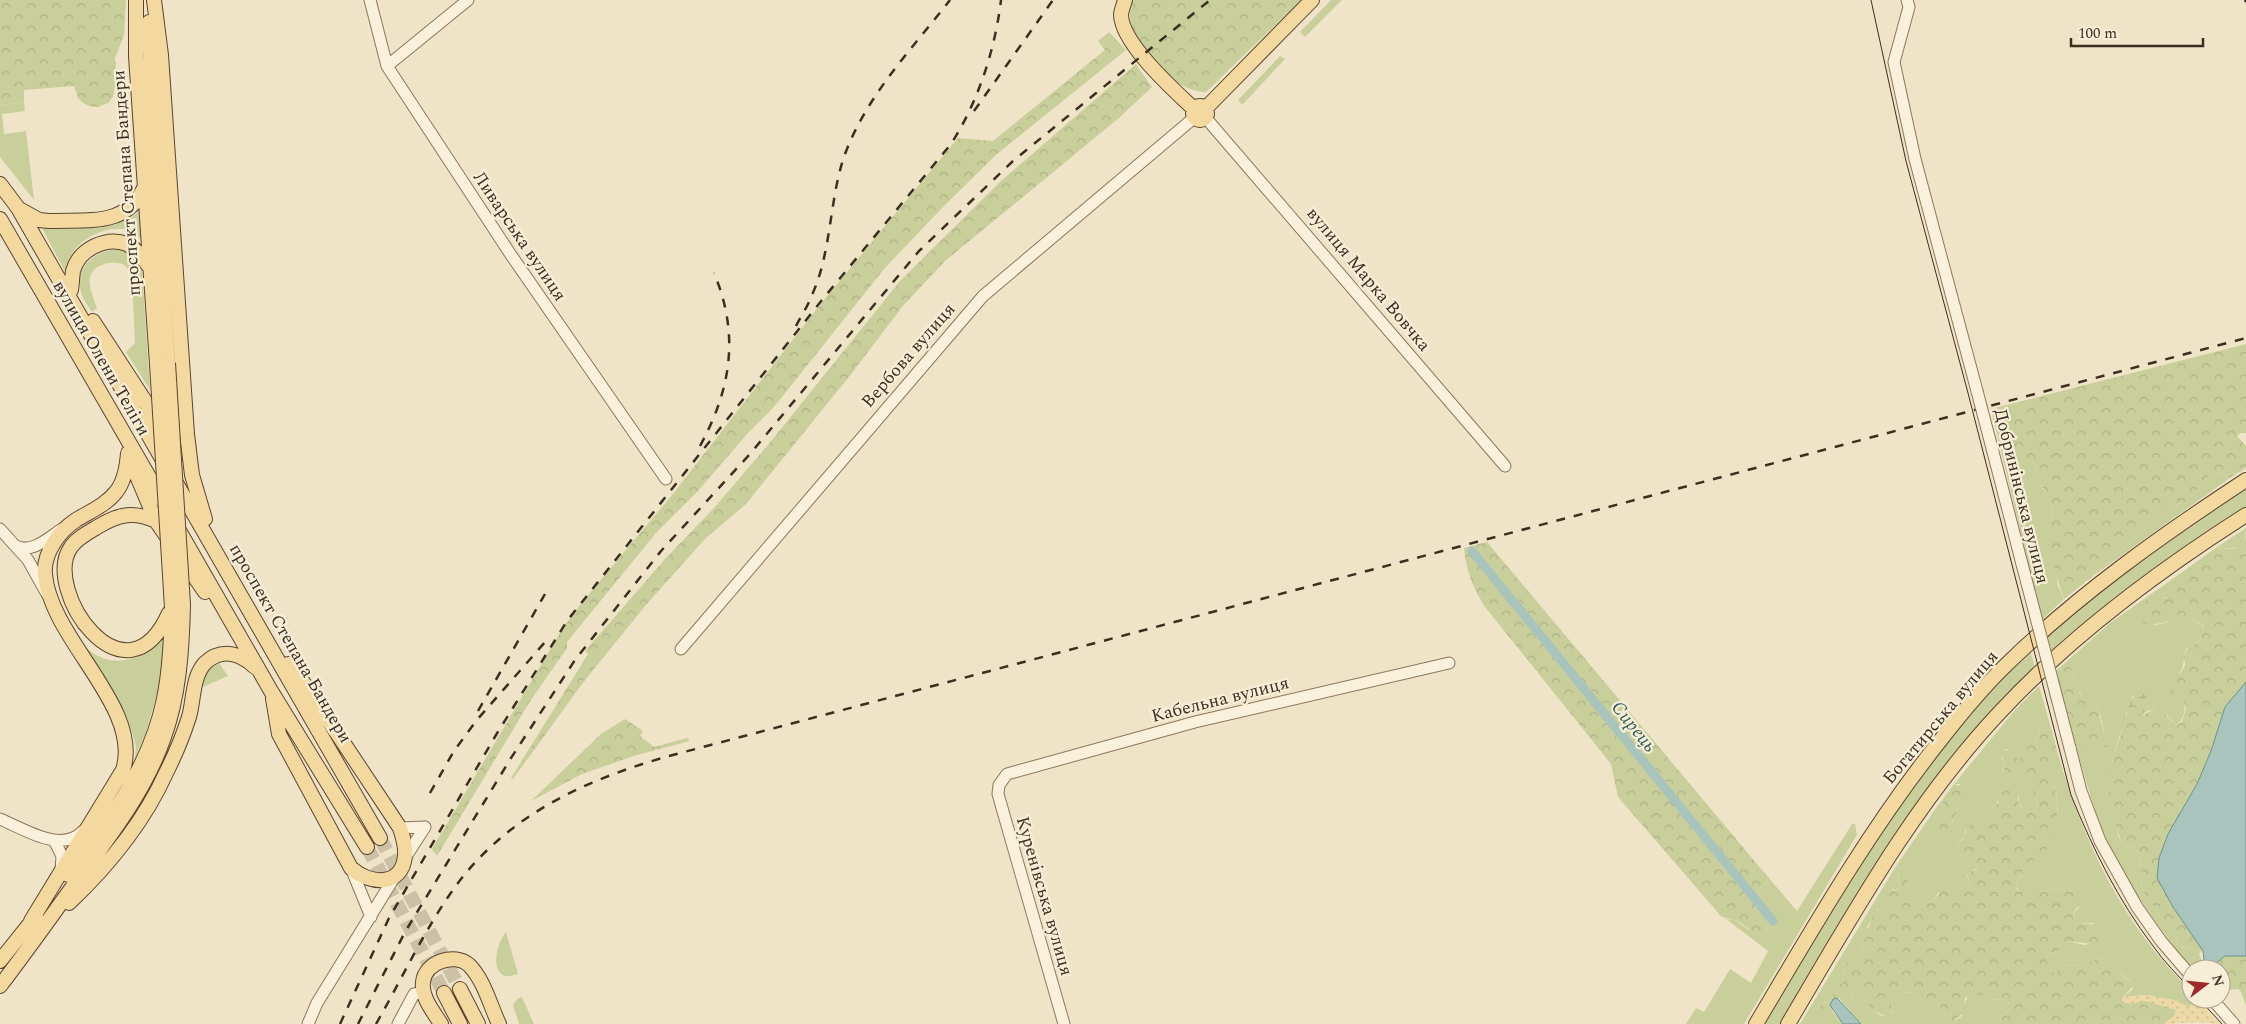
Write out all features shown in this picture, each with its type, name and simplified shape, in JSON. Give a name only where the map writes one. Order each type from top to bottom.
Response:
[{"type":"main road","name":"проспект Степана Бандери","points":[[136,0],[136,56],[151,270],[162,363]]},
{"type":"main road","name":"проспект Степана Бандери","points":[[149,0],[162,363]]},
{"type":"main road","points":[[154,0],[161,55],[187,434],[192,475],[205,519]]},
{"type":"main road","points":[[1125,0],[1121,15],[1126,30],[1135,46],[1155,73],[1200,113]]},
{"type":"main road","name":"Вербова вулиця","points":[[1200,113],[1312,0]]},
{"type":"main road","name":"вулиця Олени Теліги","points":[[0,184],[18,208],[168,468]]},
{"type":"main road","points":[[18,208],[39,220],[49,221],[114,217],[132,206],[140,197],[145,185]]},
{"type":"main road","name":"вулиця Олени Теліги","points":[[0,219],[94,379],[261,673]]},
{"type":"main road","points":[[71,290],[74,269],[82,256],[95,245],[112,241],[127,244],[139,253],[151,270]]},
{"type":"main road","points":[[45,256],[71,290],[147,404],[180,465],[205,519],[220,558]]},
{"type":"main road","points":[[0,986],[68,877],[119,807],[150,748],[164,699],[177,607],[162,363]]},
{"type":"main road","points":[[94,379],[128,453],[156,521],[261,673],[366,847]]},
{"type":"main road","points":[[68,877],[96,814],[123,770],[128,750],[126,735],[121,721],[52,603],[46,581],[46,560],[57,539],[74,522],[108,500],[117,491],[127,467],[128,453]]},
{"type":"main road","name":"проспект Степана Бандери","points":[[168,468],[380,838]]},
{"type":"main road","name":"Богатирська вулиця","points":[[1756,1024],[1883,816],[1921,765],[1978,696],[2006,665],[2083,596],[2124,564],[2246,480]]},
{"type":"main road","points":[[156,521],[138,515],[126,514],[110,519],[71,547],[64,564],[64,578],[69,594],[92,633],[103,643],[114,648],[130,650],[140,648],[150,642],[162,629],[177,607]]},
{"type":"main road","points":[[1788,1024],[1854,913],[1924,807],[1999,712],[2030,681],[2100,619],[2187,555],[2246,515]]},
{"type":"main road","points":[[268,641],[303,682],[400,828],[405,843],[405,858],[398,872],[387,879],[374,881],[361,877],[351,868],[279,734],[271,691]]},
{"type":"main road","points":[[0,961],[36,926],[108,864],[139,824],[166,774],[189,716],[199,672],[205,663],[221,654],[236,654],[245,658],[261,673]]},
{"type":"main road","points":[[441,1024],[424,996],[423,980],[430,967],[442,960],[456,959],[467,963],[478,975],[499,1024]]},
{"type":"main road","points":[[460,989],[478,1024]]},
{"type":"main road","points":[[444,993],[460,1024]]},
{"type":"street","name":"Ливарська вулиця","points":[[370,0],[387,66],[511,255],[666,479]]},
{"type":"street","points":[[387,66],[468,0]]},
{"type":"street","name":"Добринінська вулиця","points":[[1906,0],[1909,7],[1894,62],[1915,159],[2081,791],[2100,841],[2137,907],[2161,941],[2181,964]]},
{"type":"street","name":"вулиця Марка Вовчка","points":[[1200,113],[1504,466]]},
{"type":"street","name":"Вербова вулиця","points":[[681,649],[983,296],[1200,113]]},
{"type":"street","points":[[16,546],[22,549],[34,547],[74,522]]},
{"type":"street","points":[[0,528],[28,560],[52,603]]},
{"type":"street","name":"Кабельна вулиця","points":[[1003,778],[1007,774],[1195,722],[1449,663]]},
{"type":"street","name":"Куренівська вулиця","points":[[1003,778],[998,794],[1064,1024]]},
{"type":"street","points":[[0,819],[56,842],[64,842],[76,838],[96,814]]},
{"type":"street","points":[[400,828],[425,827],[405,858]]},
{"type":"street","points":[[56,842],[68,877]]},
{"type":"street","points":[[351,868],[360,886],[370,917]]},
{"type":"street","points":[[308,1024],[316,1003],[398,872]]},
{"type":"street","points":[[398,1024],[414,994],[420,993],[424,996]]},
{"type":"street","points":[[2221,1009],[2234,1024]]},
{"type":"green space","points":[[0,0],[126,0],[124,35],[115,58],[117,78],[113,97],[108,103],[98,107],[83,103],[78,98],[74,86],[24,90],[24,102],[0,105]]},
{"type":"green space","points":[[1133,0],[1301,0],[1206,92],[1193,90],[1180,84],[1155,64],[1144,51],[1136,38],[1131,24],[1130,11]]},
{"type":"green space","points":[[1331,0],[1342,0],[1305,37],[1300,32]]},
{"type":"green space","points":[[1109,32],[1126,50],[997,154],[884,269],[774,407],[748,433],[697,492],[656,533],[567,642],[567,648],[529,703],[437,856],[432,849],[561,631],[579,606],[672,495],[823,301],[958,138],[993,141],[1105,50],[1098,41]]},
{"type":"green space","points":[[1280,56],[1285,59],[1242,105],[1238,100]]},
{"type":"green space","points":[[1136,64],[1152,87],[1119,118],[945,261],[902,307],[852,373],[746,504],[705,539],[646,605],[585,680],[513,779],[511,778],[588,654],[585,651],[665,559],[714,508],[772,440],[900,281],[1002,180]]},
{"type":"green space","points":[[24,102],[25,111],[2,114],[4,134],[26,131],[34,200],[0,157],[0,105]]},
{"type":"green space","points":[[141,208],[142,242],[136,234],[127,230],[107,230],[96,234],[79,245],[73,252],[69,260],[67,275],[42,228],[110,224],[123,221],[134,215]]},
{"type":"green space","points":[[118,249],[133,256],[138,261],[142,270],[150,390],[126,352],[135,343],[132,279],[127,268],[120,263],[110,263],[95,269],[90,277],[90,285],[97,308],[92,312],[83,297],[80,286],[80,277],[83,269],[93,257],[109,250]]},
{"type":"green space","points":[[2246,344],[2246,433],[2241,433],[2237,436],[2246,446],[2246,468],[2230,478],[2217,472],[2211,474],[2186,502],[2177,504],[2160,515],[2093,576],[2064,599],[2049,554],[2047,542],[2052,510],[2046,492],[2039,482],[2039,467],[2029,461],[2013,461],[2001,451],[1991,409]]},
{"type":"green space","points":[[2001,451],[2013,461],[2029,461],[2039,467],[2041,486],[2046,492],[2052,510],[2049,530],[2058,586],[2064,599],[2042,620]]},
{"type":"green space","points":[[2217,472],[2230,478],[2093,576],[2160,515],[2177,504],[2186,502],[2211,474]]},
{"type":"green space","points":[[2246,488],[2246,507],[2052,653],[2047,634],[2149,551]]},
{"type":"green space","points":[[2246,528],[2242,544],[2234,548],[2217,547]]},
{"type":"green space","points":[[2246,537],[2246,682],[2225,707],[2211,751],[2197,784],[2168,834],[2159,858],[2158,869],[2166,894],[2203,951],[2197,952],[2177,942],[2176,925],[2162,919],[2142,890],[2140,854],[2132,847],[2122,843],[2113,813],[2108,783],[2110,770],[2127,720],[2155,709],[2161,710],[2176,725],[2182,722],[2186,708],[2183,700],[2173,697],[2170,691],[2185,665],[2184,656],[2187,649],[2194,646],[2198,641],[2204,627],[2191,619],[2152,624],[2143,623],[2139,617],[2139,605],[2150,599],[2176,595],[2176,581],[2186,573],[2188,568],[2217,547],[2227,549],[2237,547]]},
{"type":"green space","points":[[1487,542],[1768,877],[1767,884],[1758,889],[1757,893],[1770,910],[1774,921],[1762,932],[1754,932],[1735,920],[1720,915],[1618,797],[1611,764],[1485,607],[1477,593],[1468,572],[1464,548]]},
{"type":"green space","points":[[2188,568],[2186,573],[2176,581],[2176,595],[2171,598],[2164,597],[2153,625],[2186,619],[2199,623],[2204,628],[2198,641],[2186,649],[2179,674],[2185,709],[2181,721],[2176,725],[2166,714],[2155,709],[2147,711],[2149,706],[2133,696],[2126,713],[2127,720],[2119,737],[2111,767],[2118,835],[2122,843],[2132,847],[2140,854],[2142,890],[2162,919],[2176,925],[2176,941],[2183,947],[2201,952],[2199,954],[2201,959],[2185,959],[2134,890],[2101,827],[2076,747],[2105,740],[2100,713],[2079,692],[2072,669],[2065,663],[2110,623]]},
{"type":"green space","points":[[164,637],[160,684],[146,732],[135,758],[136,747],[132,732],[82,644],[98,656],[116,661],[142,655],[158,644]]},
{"type":"green space","points":[[2030,650],[2035,668],[1870,875],[1781,1024],[1765,1024],[1870,845],[1952,734],[2009,670]]},
{"type":"green space","points":[[219,663],[228,676],[203,687],[207,673]]},
{"type":"green space","points":[[2065,663],[2072,669],[2080,694],[2091,700],[2099,712],[2107,747],[2086,745],[2076,747],[2056,671]]},
{"type":"green space","points":[[2039,686],[2052,731],[2040,730],[2037,739],[2026,743],[2030,753],[2035,759],[2042,761],[2053,760],[2058,754],[2075,806],[2108,881],[2153,949],[2181,981],[2181,1004],[2147,995],[2123,997],[2133,989],[2130,981],[2115,969],[2106,956],[2082,965],[2064,966],[2057,973],[2052,972],[2046,959],[2047,956],[2054,953],[2067,941],[2085,945],[2098,941],[2100,927],[2093,923],[2075,924],[2073,914],[2079,907],[2070,889],[2056,889],[2028,895],[2019,891],[2016,886],[2026,869],[2047,848],[2057,820],[2058,804],[2050,777],[2041,767],[2028,760],[2012,758],[2008,750],[2003,749],[2001,758],[2004,761],[2003,770],[2012,775],[2020,775],[2022,777],[2037,798],[2036,807],[2023,808],[2018,803],[2019,796],[2005,791],[2000,792],[1996,798],[1998,805],[1993,807],[1985,817],[1965,830],[1965,838],[1960,840],[1957,845],[1962,858],[1971,860],[1977,868],[1967,875],[1970,884],[1961,889],[1938,893],[1933,901],[1925,902],[1923,899],[1914,898],[1907,884],[1909,881],[1898,873],[1900,885],[1898,890],[1895,891],[1893,889],[1882,895],[1886,905],[1885,909],[1877,910],[1862,933],[1861,945],[1863,951],[1846,966],[1842,983],[1837,986],[1834,998],[1828,1000],[1815,1010],[1815,1020],[1819,1022],[1833,1012],[1843,1024],[1800,1024],[1896,866],[1942,800],[1943,807],[1930,827],[1932,830],[1951,824],[1957,812],[1960,784],[1954,784],[2014,711]]},
{"type":"green space","points":[[2138,692],[2146,695],[2149,706],[2147,711],[2135,719],[2127,720],[2129,704]]},
{"type":"green space","points":[[625,719],[643,731],[640,736],[654,747],[687,738],[690,741],[637,755],[582,774],[531,801],[601,734]]},
{"type":"green space","points":[[2041,729],[2052,731],[2058,754],[2051,762],[2043,762],[2029,757],[2024,747],[2026,743],[2037,739]]},
{"type":"green space","points":[[2003,749],[2010,752],[2012,758],[2033,761],[2046,770],[2053,782],[2057,802],[2058,813],[2050,844],[2021,875],[2016,886],[2017,890],[2031,894],[2059,888],[2074,890],[2081,899],[2073,914],[2075,924],[2096,924],[2106,936],[2103,943],[2096,942],[2092,944],[2067,941],[2059,950],[2047,956],[2046,959],[2052,972],[2057,973],[2064,966],[2082,965],[2106,956],[2115,969],[2134,985],[2123,997],[2167,1005],[2176,1010],[2175,1015],[2164,1024],[1994,1024],[2010,1010],[2010,1004],[2004,1002],[2003,999],[1993,1000],[1984,994],[1965,998],[1965,1012],[1952,1022],[1949,1021],[1940,1007],[1925,1001],[1913,992],[1902,993],[1893,998],[1891,1007],[1892,1017],[1890,1018],[1873,1011],[1856,989],[1853,990],[1849,1001],[1844,1004],[1839,998],[1833,999],[1831,1001],[1833,1012],[1819,1022],[1813,1019],[1815,1010],[1828,1000],[1834,998],[1833,989],[1842,983],[1845,964],[1863,951],[1860,941],[1862,930],[1869,927],[1874,912],[1885,908],[1886,905],[1882,896],[1888,888],[1895,891],[1898,890],[1900,885],[1897,875],[1905,871],[1910,874],[1907,884],[1914,898],[1923,899],[1925,902],[1933,901],[1941,891],[1961,889],[1970,884],[1967,873],[1977,868],[1971,860],[1964,860],[1959,852],[1958,842],[1965,838],[1966,827],[1988,815],[1992,808],[1999,803],[1996,798],[1997,794],[2005,791],[2013,790],[2018,793],[2018,803],[2021,807],[2036,807],[2037,798],[2022,777],[2005,773],[2004,760],[1999,754]]},
{"type":"green space","points":[[1954,784],[1964,787],[1965,798],[1949,827],[1939,831],[1932,830],[1930,827],[1943,807],[1942,800]]},
{"type":"green space","points":[[1852,824],[1855,824],[1857,835],[1744,1024],[1686,1024],[1696,1008],[1704,1012],[1730,969],[1751,983],[1768,951],[1726,919],[1735,920],[1749,930],[1766,929],[1770,919],[1768,910],[1757,893],[1758,889],[1767,884],[1768,877],[1797,911]]},
{"type":"green space","points":[[506,932],[518,974],[508,976],[500,973],[496,962],[500,942]]},
{"type":"green space","points":[[2225,956],[2246,956],[2246,1005],[2241,992],[2238,989],[2231,990],[2231,959],[2222,959]]},
{"type":"green space","points":[[1857,989],[1873,1011],[1882,1016],[1892,1014],[1893,998],[1902,993],[1913,992],[1925,1001],[1940,1007],[1949,1021],[1956,1020],[1962,1016],[1965,1001],[1973,995],[1984,994],[1993,1000],[2003,999],[2010,1004],[2010,1010],[1994,1024],[1861,1024],[1844,1004],[1851,996],[1853,990]]},
{"type":"green space","points":[[522,997],[534,1024],[519,1024],[513,1005],[518,998]]},
{"type":"sand","points":[[2147,995],[2173,1000],[2181,1004],[2181,1009],[2206,1009],[2220,1024],[2198,1022],[2164,1024],[2175,1015],[2176,1010],[2142,1000],[2133,1004],[2124,1003],[2123,997]]},
{"type":"water","points":[[2246,682],[2246,956],[2204,959],[2203,951],[2173,907],[2157,878],[2159,858],[2168,834],[2197,784],[2211,751],[2225,707]]},
{"type":"water","points":[[1837,998],[1861,1024],[1843,1024],[1830,1005],[1833,999]]},
{"type":"waterway","name":"Сирець","points":[[1472,551],[1773,921]]},
{"type":"tunnel","points":[[380,838],[460,989]]},
{"type":"tunnel","points":[[367,847],[444,993]]},
{"type":"tram line","points":[[1871,0],[1906,161],[1968,393],[2071,795],[2097,854],[2117,892],[2140,929],[2181,979]]},
{"type":"tram line","points":[[2208,1009],[2222,1024]]},
{"type":"railway","points":[[796,326],[809,303],[819,278],[840,171],[854,132],[878,92],[950,0]]},
{"type":"railway","points":[[340,1024],[389,918],[496,735],[567,621],[822,300],[951,144],[961,128],[984,75],[990,56],[1001,0]]},
{"type":"railway","points":[[974,111],[1053,0]]},
{"type":"railway","points":[[358,1024],[405,932],[511,758],[575,660],[661,551],[750,454],[919,251],[1013,161],[1210,0]]},
{"type":"railway","points":[[700,446],[719,404],[725,383],[728,361],[727,318],[714,273]]},
{"type":"railway","points":[[376,1024],[446,899],[479,858],[527,818],[553,802],[609,776],[669,756],[2246,338]]},
{"type":"railway","points":[[478,711],[545,594]]},
{"type":"railway","points":[[430,793],[454,751],[476,721],[546,641]]}]
